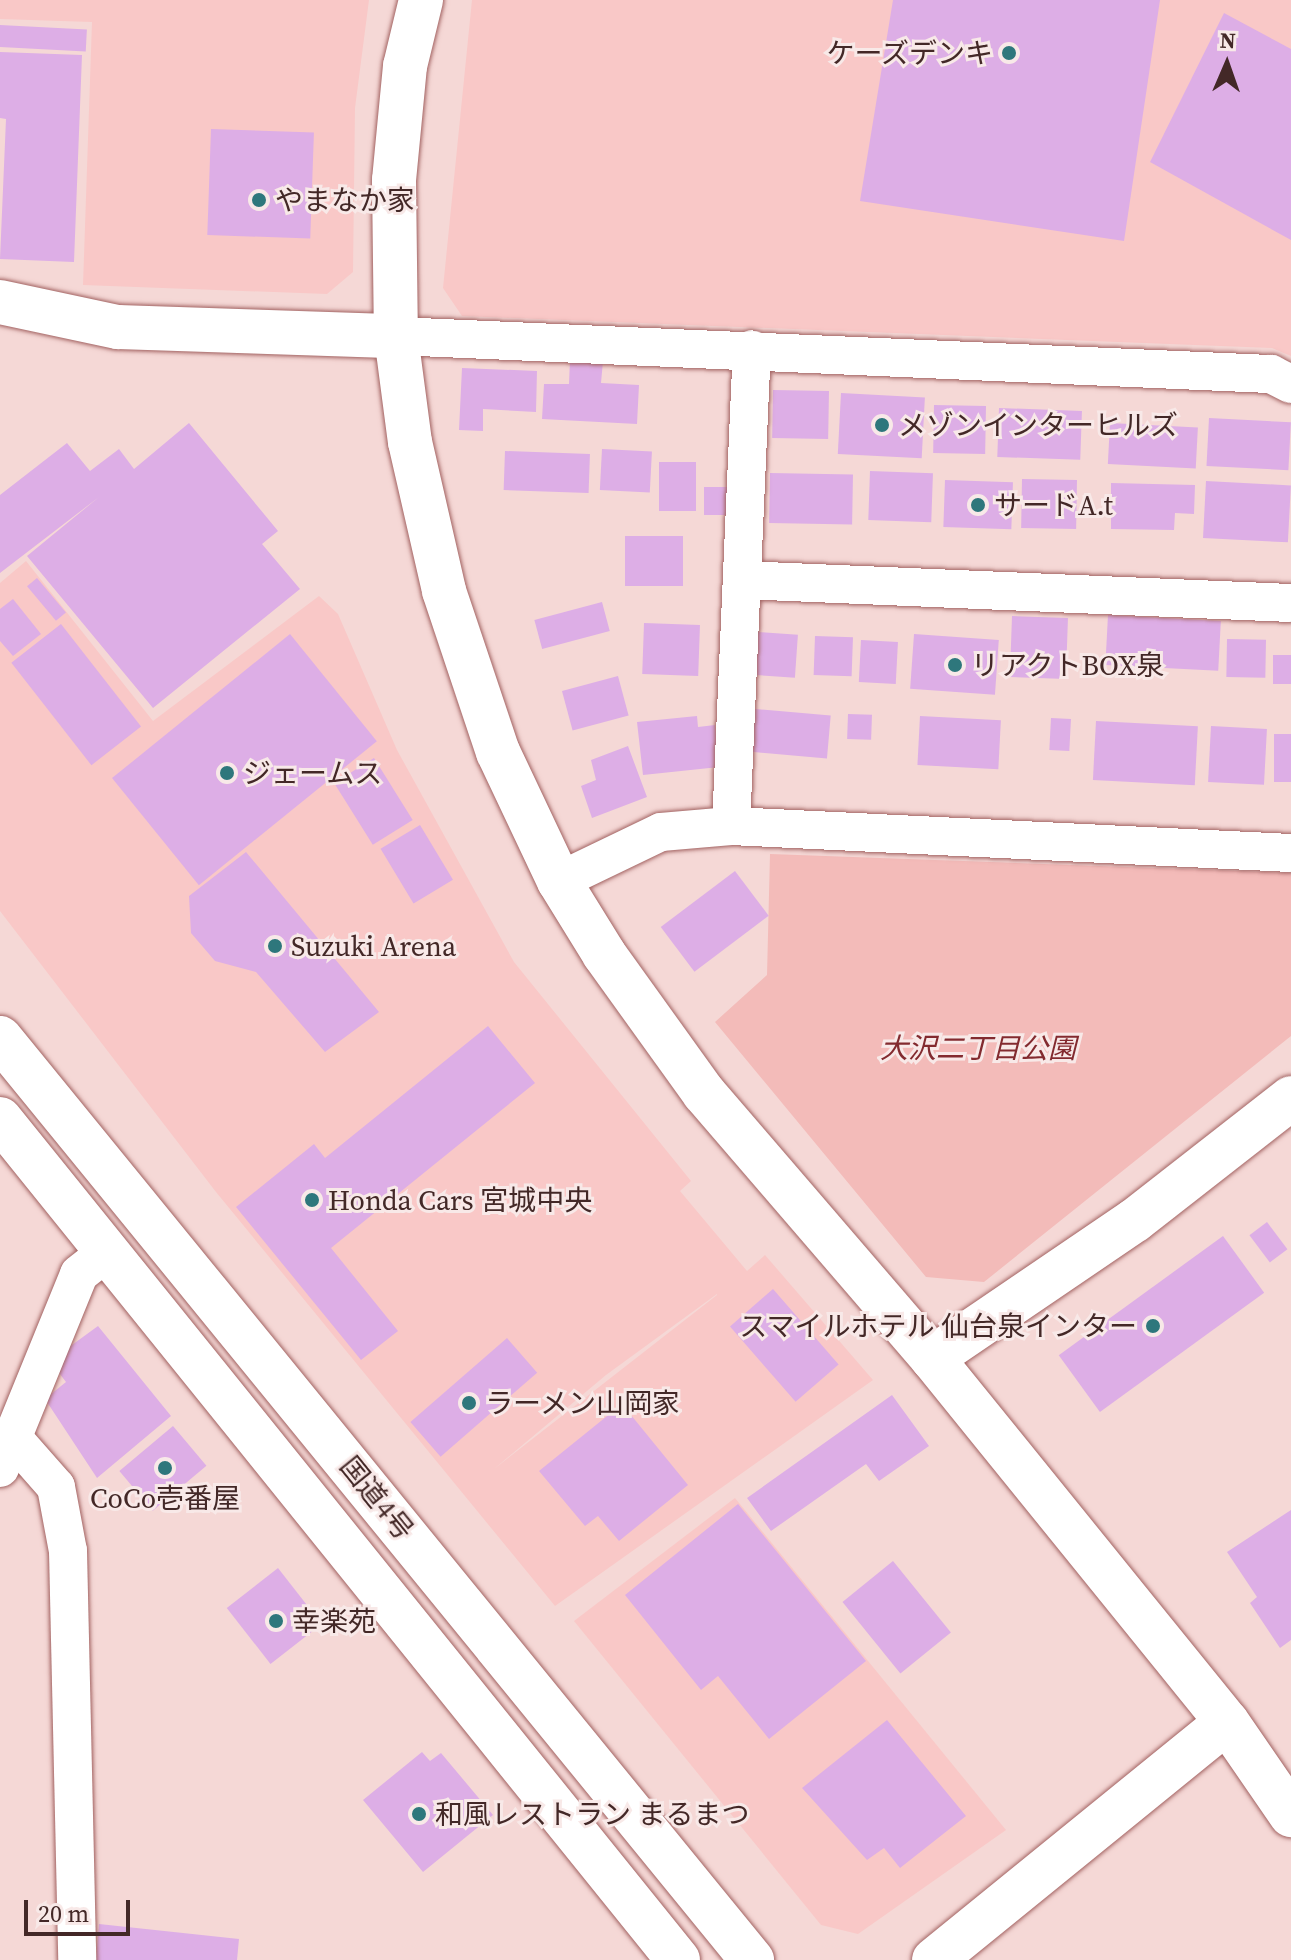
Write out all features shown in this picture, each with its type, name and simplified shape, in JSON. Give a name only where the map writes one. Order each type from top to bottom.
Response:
[{"type":"main road","points":[[421,0],[405,66],[394,180],[396,336],[410,442],[444,591],[498,752],[559,881],[604,954],[704,1093],[932,1358],[1227,1722],[1291,1815]]},
{"type":"main road","points":[[0,302],[118,327],[396,336]]},
{"type":"main road","name":"国道4号","points":[[0,1038],[752,1960]]},
{"type":"main road","points":[[932,1358],[1135,1220],[1291,1098]]},
{"type":"main road","name":"国道4号","points":[[0,1119],[678,1960]]},
{"type":"main road","points":[[934,1960],[1227,1722]]},
{"type":"street","points":[[396,336],[752,349],[1271,374],[1291,384]]},
{"type":"street","points":[[731,826],[752,349]]},
{"type":"street","points":[[742,580],[1291,603]]},
{"type":"street","points":[[559,881],[661,832],[731,826],[1291,853]]},
{"type":"street","points":[[77,1960],[68,1551],[56,1487],[6,1453],[79,1274],[107,1252]]},
{"type":"shaded area","points":[[0,0],[369,0],[355,108],[353,272],[327,294],[83,285],[92,22],[0,19]]},
{"type":"shaded area","points":[[472,0],[1291,0],[1291,356],[1272,348],[462,316],[443,288]]},
{"type":"shaded area","points":[[26,561],[153,721],[319,596],[338,614],[397,750],[514,962],[691,1181],[680,1191],[747,1271],[765,1255],[873,1380],[555,1606],[216,1192],[0,911],[0,583]],"holes":[[[717,1295],[494,1469],[606,1375]]]},
{"type":"shaded area","points":[[735,1498],[1006,1830],[858,1934],[821,1925],[574,1621]]},
{"type":"green space","name":"大沢二丁目公園","points":[[770,854],[1291,873],[1291,1036],[984,1282],[926,1277],[715,1022],[767,975]]},
{"type":"building","points":[[893,0],[1160,0],[1124,241],[860,201]]},
{"type":"building","points":[[1224,13],[1291,49],[1291,240],[1150,162]]},
{"type":"building","points":[[0,25],[87,30],[86,52],[0,47]]},
{"type":"building","points":[[0,52],[82,55],[74,262],[0,259],[6,119],[0,118]]},
{"type":"building","points":[[211,129],[314,133],[310,239],[207,235]]},
{"type":"building","points":[[570,359],[603,361],[601,383],[639,385],[637,424],[542,419],[544,384],[569,384]]},
{"type":"building","points":[[462,368],[537,371],[536,412],[483,409],[483,431],[459,430]]},
{"type":"building","points":[[773,390],[829,391],[828,439],[772,438]]},
{"type":"building","name":"メゾンインターヒルズ","points":[[841,393],[925,397],[922,458],[838,454]]},
{"type":"building","points":[[934,405],[986,406],[985,454],[933,453]]},
{"type":"building","points":[[999,408],[1082,411],[1080,460],[997,457]]},
{"type":"building","points":[[1209,418],[1291,422],[1288,470],[1206,466]]},
{"type":"building","points":[[189,423],[278,531],[262,544],[300,589],[153,708],[27,556],[99,497],[0,573],[0,495],[67,443],[90,471],[119,449],[134,469]]},
{"type":"building","points":[[1110,423],[1198,428],[1196,469],[1108,464]]},
{"type":"building","points":[[602,449],[652,452],[650,493],[600,490]]},
{"type":"building","points":[[505,451],[590,454],[589,493],[504,490]]},
{"type":"building","points":[[659,462],[696,462],[696,511],[659,511]]},
{"type":"building","points":[[870,471],[933,473],[931,522],[868,520]]},
{"type":"building","points":[[770,473],[853,474],[852,524],[769,523]]},
{"type":"building","points":[[1022,479],[1077,480],[1076,529],[1021,528]]},
{"type":"building","name":"サードA.t","points":[[945,480],[1013,482],[1011,529],[943,527]]},
{"type":"building","points":[[1206,481],[1291,485],[1288,542],[1203,538]]},
{"type":"building","points":[[1111,483],[1195,485],[1194,514],[1175,513],[1174,530],[1111,529]]},
{"type":"building","points":[[704,487],[727,487],[727,515],[704,515]]},
{"type":"building","points":[[625,536],[683,536],[683,586],[625,586]]},
{"type":"building","points":[[37,578],[66,612],[56,621],[27,586]]},
{"type":"building","points":[[13,599],[41,634],[13,656],[0,641],[0,609]]},
{"type":"building","points":[[602,602],[610,631],[542,649],[534,620]]},
{"type":"building","points":[[1108,615],[1221,621],[1218,671],[1105,665]]},
{"type":"building","points":[[1012,616],[1068,618],[1066,679],[1010,677]]},
{"type":"building","points":[[644,623],[700,625],[698,676],[642,674]]},
{"type":"building","points":[[61,624],[141,726],[91,765],[11,663]]},
{"type":"building","points":[[758,632],[798,635],[795,678],[755,675]]},
{"type":"building","points":[[290,634],[377,741],[199,885],[112,778]]},
{"type":"building","name":"リアクトBOX泉","points":[[914,634],[999,640],[995,695],[910,689]]},
{"type":"building","points":[[815,636],[853,637],[852,676],[814,675]]},
{"type":"building","points":[[1227,639],[1266,640],[1265,678],[1226,677]]},
{"type":"building","points":[[861,640],[898,642],[896,684],[859,682]]},
{"type":"building","points":[[1273,655],[1291,655],[1291,684],[1273,684]]},
{"type":"building","points":[[618,676],[629,716],[573,731],[562,691]]},
{"type":"building","points":[[755,709],[831,716],[827,758],[751,752]]},
{"type":"building","points":[[848,714],[872,715],[871,740],[847,739]]},
{"type":"building","points":[[697,716],[698,727],[715,725],[719,767],[643,775],[637,722]]},
{"type":"building","points":[[920,716],[1001,720],[998,769],[917,765]]},
{"type":"building","points":[[1051,718],[1071,719],[1069,751],[1049,750]]},
{"type":"building","points":[[1096,721],[1198,726],[1195,785],[1093,780]]},
{"type":"building","points":[[1211,726],[1267,729],[1264,785],[1208,782]]},
{"type":"building","points":[[1274,734],[1291,734],[1291,782],[1274,782]]},
{"type":"building","points":[[628,746],[647,797],[592,818],[581,786],[596,780],[591,760]]},
{"type":"building","points":[[374,758],[413,820],[373,845],[334,783]]},
{"type":"building","points":[[420,825],[453,880],[414,904],[381,849]]},
{"type":"building","points":[[246,852],[379,1012],[325,1052],[256,972],[215,961],[191,933],[189,896]]},
{"type":"building","points":[[735,871],[769,916],[694,972],[661,927]]},
{"type":"building","points":[[488,1026],[535,1083],[331,1248],[398,1331],[361,1360],[236,1207],[314,1144],[325,1158]]},
{"type":"building","points":[[1267,1222],[1287,1249],[1270,1262],[1249,1235]]},
{"type":"building","points":[[1223,1236],[1264,1293],[1100,1412],[1059,1355]]},
{"type":"building","points":[[773,1289],[839,1364],[796,1402],[730,1326]]},
{"type":"building","points":[[98,1326],[171,1416],[97,1478],[45,1399],[66,1382],[50,1361]]},
{"type":"building","points":[[507,1338],[537,1373],[441,1457],[410,1422]]},
{"type":"building","points":[[892,1395],[929,1446],[879,1481],[866,1464],[771,1531],[747,1498]]},
{"type":"building","points":[[622,1404],[688,1485],[619,1541],[598,1516],[585,1526],[539,1471]]},
{"type":"building","points":[[173,1426],[206,1466],[153,1511],[119,1471]]},
{"type":"building","points":[[738,1504],[866,1661],[769,1739],[718,1676],[701,1690],[625,1595]]},
{"type":"building","points":[[1291,1510],[1291,1640],[1280,1648],[1250,1603],[1257,1597],[1227,1552]]},
{"type":"building","points":[[893,1561],[951,1632],[900,1673],[842,1602]]},
{"type":"building","points":[[278,1568],[322,1624],[270,1664],[227,1608]]},
{"type":"building","points":[[887,1720],[966,1816],[900,1868],[884,1848],[867,1860],[802,1788]]},
{"type":"building","points":[[422,1752],[430,1761],[441,1753],[493,1815],[423,1872],[363,1800]]},
{"type":"building","points":[[99,1924],[239,1939],[237,1960],[96,1960]]},
{"type":"place","name":"ケーズデンキ","points":[[1009,53]]},
{"type":"place","name":"やまなか家","points":[[259,200]]},
{"type":"place","name":"メゾンインターヒルズ","points":[[882,425]]},
{"type":"place","name":"サードA.t","points":[[978,505]]},
{"type":"place","name":"リアクトBOX泉","points":[[955,665]]},
{"type":"place","name":"ジェームス","points":[[227,773]]},
{"type":"place","name":"Suzuki Arena","points":[[275,946]]},
{"type":"place","name":"Honda Cars 宮城中央","points":[[312,1200]]},
{"type":"place","name":"スマイルホテル 仙台泉インター","points":[[1153,1326]]},
{"type":"place","name":"ラーメン山岡家","points":[[469,1403]]},
{"type":"place","name":"CoCo壱番屋","points":[[165,1468]]},
{"type":"place","name":"幸楽苑","points":[[276,1621]]},
{"type":"place","name":"和風レストラン まるまつ","points":[[419,1814]]}]
